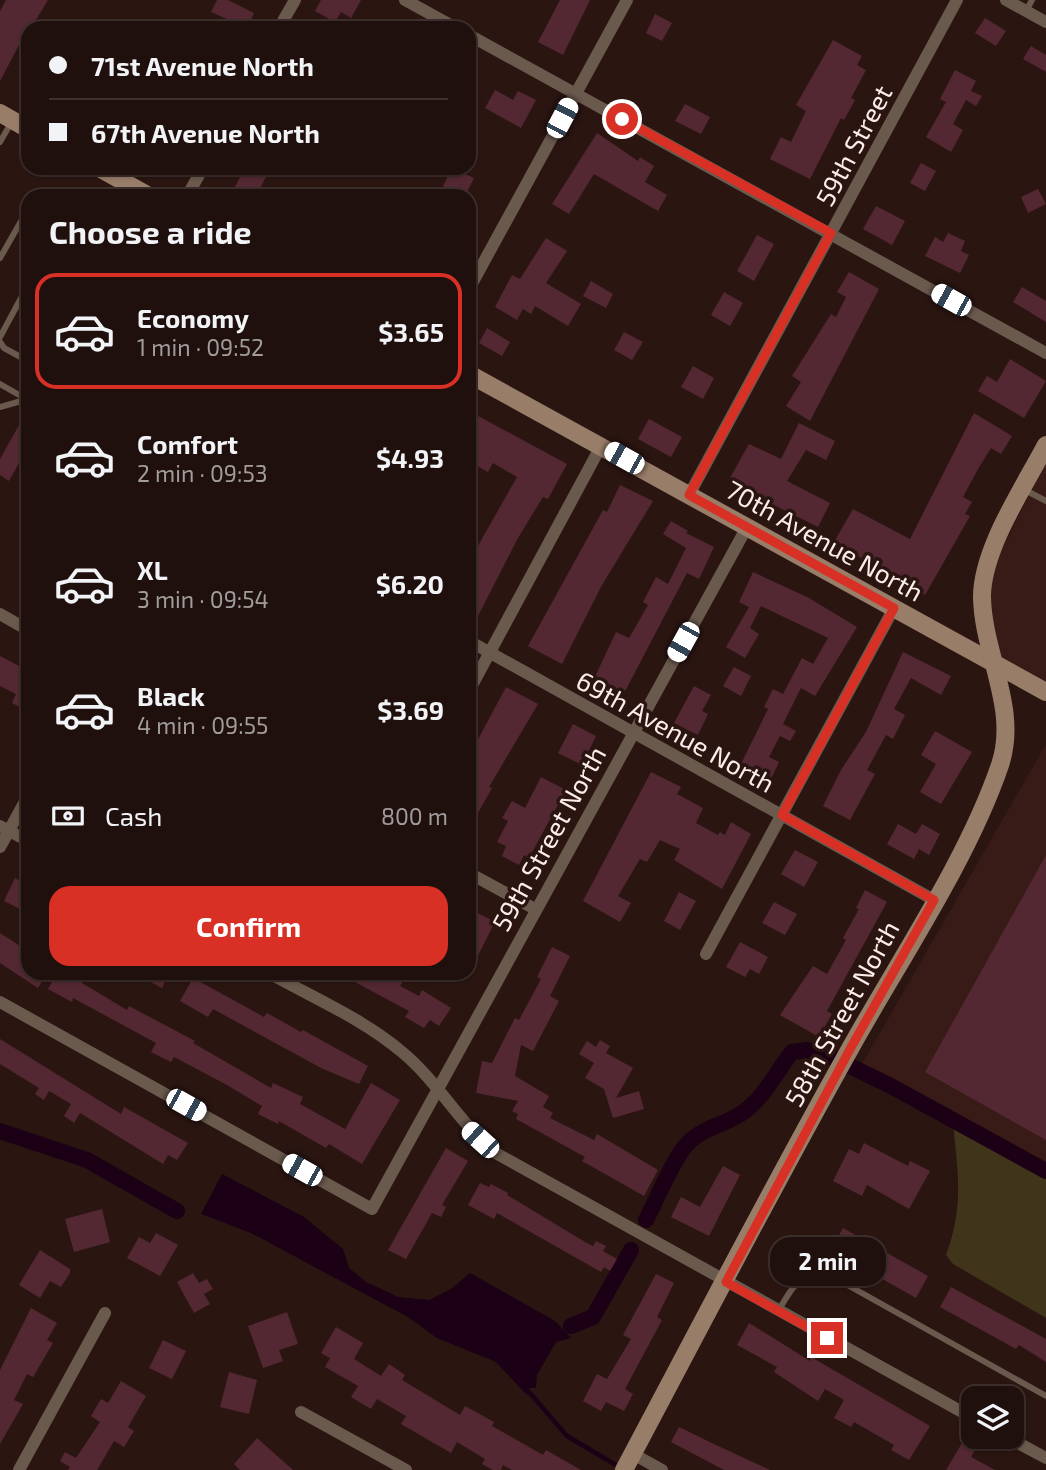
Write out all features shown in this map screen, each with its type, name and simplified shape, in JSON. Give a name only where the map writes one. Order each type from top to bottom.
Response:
[{"type":"street","points":[[283,21],[295,0]]},
{"type":"street","points":[[405,0],[443,21]]},
{"type":"street","points":[[476,276],[627,0]]},
{"type":"street","name":"59th Street","points":[[689,495],[957,0]]},
{"type":"street","points":[[1006,0],[1029,6],[1046,22]]},
{"type":"street","points":[[476,39],[1046,353]]},
{"type":"street","points":[[112,175],[136,189]]},
{"type":"street","name":"70th Avenue North","points":[[476,378],[1046,692]]},
{"type":"street","name":"58th Street North","points":[[629,1461],[835,1076],[984,807],[1007,740],[1005,711],[984,622],[982,594],[989,560],[1023,489],[1041,467],[1046,445]]},
{"type":"street","points":[[476,678],[601,446]]},
{"type":"street","name":"59th Street North","points":[[0,1002],[372,1209],[747,527]]},
{"type":"street","points":[[706,954],[894,608]]},
{"type":"street","points":[[0,614],[21,626]]},
{"type":"street","name":"69th Avenue North","points":[[476,645],[934,900]]},
{"type":"street","points":[[0,847],[5,828],[21,806]]},
{"type":"street","points":[[5,828],[21,837]]},
{"type":"street","points":[[476,877],[535,909]]},
{"type":"street","points":[[282,980],[369,1028],[404,1053],[467,1129],[492,1151],[961,1411]]},
{"type":"street","points":[[19,1470],[105,1313]]},
{"type":"street","points":[[301,1412],[406,1470]]},
{"type":"street","points":[[1024,1446],[1046,1458]]},
{"type":"street","points":[[629,1461],[662,1470]]},
{"type":"lane","points":[[0,142],[13,121]]},
{"type":"lane","points":[[0,258],[21,221]]},
{"type":"lane","points":[[21,298],[0,339],[4,348],[21,357]]},
{"type":"lane","points":[[0,384],[21,396]]},
{"type":"lane","points":[[0,407],[21,402]]},
{"type":"lane","points":[[1023,489],[1046,502]]},
{"type":"lane","points":[[778,1311],[797,1282],[815,1273],[835,1278],[1046,1396]]},
{"type":"shaded area","points":[[1046,461],[1046,682],[1000,657],[992,620],[990,593],[996,562]]},
{"type":"shaded area","points":[[1046,744],[1046,1176],[859,1069]]},
{"type":"shaded area","points":[[953,1123],[1046,1176],[1046,1318],[953,1264],[946,1255],[955,1221],[958,1190]]},
{"type":"shaded area","points":[[222,1174],[304,1217],[343,1249],[349,1268],[366,1282],[398,1297],[429,1300],[451,1289],[470,1273],[555,1321],[571,1338],[556,1342],[537,1375],[536,1388],[530,1388],[527,1395],[496,1362],[437,1338],[408,1317],[251,1233],[201,1214]]},
{"type":"building","points":[[6,0],[48,0],[35,21],[21,21],[21,41],[0,81],[0,11]]},
{"type":"building","points":[[217,0],[228,0],[254,13],[250,21],[231,21],[211,12]]},
{"type":"building","points":[[321,0],[361,0],[351,18],[341,12],[333,21],[315,11]]},
{"type":"building","points":[[560,0],[590,0],[563,55],[538,42]]},
{"type":"building","points":[[655,14],[672,23],[662,41],[646,33]]},
{"type":"building","points":[[985,18],[1006,31],[996,46],[975,33]]},
{"type":"building","points":[[833,40],[862,56],[857,65],[866,70],[851,98],[855,100],[844,120],[841,118],[810,179],[770,159],[781,137],[791,142],[806,111],[796,105]]},
{"type":"building","points":[[1031,46],[1046,55],[1046,72],[1023,59]]},
{"type":"building","points":[[955,70],[976,81],[971,91],[982,96],[976,106],[966,100],[953,124],[963,130],[951,152],[926,137],[946,102],[940,99]]},
{"type":"building","points":[[495,90],[513,100],[518,91],[536,100],[521,128],[485,108]]},
{"type":"building","points":[[685,104],[710,117],[701,134],[675,121]]},
{"type":"building","points":[[597,133],[638,161],[640,157],[654,166],[645,182],[667,195],[658,211],[594,174],[569,214],[552,204]]},
{"type":"building","points":[[921,163],[936,171],[925,191],[910,183]]},
{"type":"building","points":[[241,175],[267,175],[260,189],[234,189]]},
{"type":"building","points":[[448,175],[467,175],[474,178],[468,189],[450,189],[443,186]]},
{"type":"building","points":[[1038,189],[1046,204],[1028,213],[1021,197]]},
{"type":"building","points":[[876,206],[905,221],[892,245],[863,229]]},
{"type":"building","points":[[948,233],[965,241],[961,251],[969,255],[960,273],[925,256],[935,237],[943,242]]},
{"type":"building","points":[[757,235],[774,244],[754,281],[737,271]]},
{"type":"building","points":[[546,238],[567,251],[546,283],[581,304],[568,326],[535,306],[531,314],[523,309],[517,320],[495,307],[512,275],[520,279]]},
{"type":"building","points":[[849,272],[879,289],[810,421],[786,406],[801,382],[792,376],[831,314],[836,317],[846,297],[837,292]]},
{"type":"building","points":[[591,281],[613,294],[606,308],[583,296]]},
{"type":"building","points":[[1022,287],[1046,301],[1046,322],[1013,302]]},
{"type":"building","points":[[724,292],[743,303],[730,326],[711,315]]},
{"type":"building","points":[[487,328],[510,342],[502,356],[479,343]]},
{"type":"building","points":[[624,332],[643,342],[632,360],[614,350]]},
{"type":"building","points":[[1010,359],[1046,381],[1024,418],[978,391],[987,376],[997,382]]},
{"type":"building","points":[[693,366],[714,378],[703,399],[681,387]]},
{"type":"building","points":[[974,413],[1012,436],[1001,454],[991,448],[978,469],[963,497],[972,502],[965,514],[970,516],[925,595],[834,542],[853,509],[910,539]]},
{"type":"building","points":[[476,415],[567,464],[548,499],[543,497],[518,538],[477,618],[476,549],[517,477],[493,463],[488,472],[476,468]]},
{"type":"building","points":[[649,419],[682,437],[671,457],[638,439]]},
{"type":"building","points":[[21,422],[21,460],[9,481],[0,475],[0,459]]},
{"type":"building","points":[[799,423],[835,441],[826,460],[806,450],[787,481],[830,503],[818,527],[758,497],[759,494],[730,478],[749,444],[781,459]]},
{"type":"building","points":[[620,485],[653,501],[602,585],[562,664],[528,646],[603,510],[607,512]]},
{"type":"building","points":[[671,521],[688,531],[686,533],[714,547],[699,579],[687,573],[621,699],[592,683],[616,632],[629,638],[648,605],[643,602],[656,577],[668,584],[686,548],[663,534]]},
{"type":"building","points":[[753,572],[809,598],[857,627],[815,696],[801,688],[783,724],[796,731],[790,741],[780,736],[769,757],[779,762],[770,781],[740,766],[768,709],[764,707],[773,689],[783,694],[802,658],[813,664],[828,638],[761,606],[750,628],[759,634],[745,658],[726,647],[749,607],[739,602]]},
{"type":"building","points":[[903,652],[951,676],[941,695],[911,678],[894,709],[905,715],[893,739],[886,735],[867,770],[875,774],[850,820],[823,806],[841,770],[866,732]]},
{"type":"building","points":[[0,656],[19,666],[21,664],[21,708],[12,703],[16,694],[0,686]]},
{"type":"building","points":[[734,667],[751,676],[741,696],[723,686]]},
{"type":"building","points":[[694,686],[711,695],[702,711],[708,714],[698,735],[674,723]]},
{"type":"building","points":[[506,687],[538,704],[489,787],[492,788],[476,817],[476,743]]},
{"type":"building","points":[[573,724],[596,736],[582,765],[558,753]]},
{"type":"building","points":[[935,731],[972,752],[941,804],[920,792],[936,764],[921,755]]},
{"type":"building","points":[[651,772],[681,787],[677,794],[703,808],[696,823],[718,835],[720,832],[725,835],[731,822],[751,834],[722,889],[674,860],[680,849],[660,840],[647,862],[640,859],[618,896],[631,903],[620,922],[583,901]]},
{"type":"building","points":[[541,777],[566,790],[529,858],[524,855],[519,865],[502,856],[506,846],[497,842],[508,821],[502,818],[512,801],[525,808]]},
{"type":"building","points":[[898,824],[916,834],[922,824],[940,834],[929,855],[919,849],[914,859],[887,844]]},
{"type":"building","points":[[795,850],[818,862],[804,887],[781,874]]},
{"type":"building","points":[[1046,855],[1046,1140],[925,1072]]},
{"type":"building","points":[[15,878],[21,881],[21,910],[4,901]]},
{"type":"building","points":[[865,890],[887,902],[827,1011],[832,1014],[819,1037],[780,1015],[813,966],[827,974],[846,940],[843,938],[859,909],[856,908]]},
{"type":"building","points":[[679,892],[696,901],[680,930],[664,921]]},
{"type":"building","points":[[774,902],[797,914],[785,935],[762,923]]},
{"type":"building","points":[[476,912],[495,922],[476,959]]},
{"type":"building","points":[[0,933],[21,946],[21,977],[0,963]]},
{"type":"building","points":[[740,942],[768,957],[759,974],[750,969],[745,977],[726,967]]},
{"type":"building","points":[[552,947],[570,956],[550,996],[559,1001],[533,1051],[521,1045],[515,1076],[549,1096],[543,1107],[553,1113],[550,1118],[594,1140],[597,1134],[658,1170],[644,1196],[582,1161],[585,1157],[516,1119],[518,1114],[512,1111],[518,1101],[476,1093],[482,1061],[492,1063],[515,1018],[519,1020],[541,979],[537,977]]},
{"type":"building","points":[[26,980],[43,980],[38,988]]},
{"type":"building","points":[[53,980],[84,980],[82,983],[127,1010],[129,1006],[195,1041],[193,1043],[271,1088],[273,1083],[303,1097],[300,1104],[345,1129],[371,1083],[400,1100],[362,1164],[329,1144],[326,1148],[279,1121],[278,1124],[258,1114],[262,1106],[227,1085],[174,1057],[171,1062],[151,1052],[156,1043],[73,998],[72,1002],[48,989]]},
{"type":"building","points":[[147,980],[166,980],[162,988]]},
{"type":"building","points":[[192,980],[197,980],[264,1017],[267,1013],[301,1032],[303,1030],[368,1066],[359,1084],[321,1068],[213,1009],[208,1017],[180,1001]]},
{"type":"building","points":[[351,980],[404,980],[400,986],[419,996],[422,990],[451,1008],[439,1026],[430,1020],[424,1028],[405,1017],[409,1011]]},
{"type":"building","points":[[0,1039],[121,1114],[124,1107],[188,1143],[177,1160],[168,1155],[163,1164],[80,1113],[74,1123],[64,1116],[71,1104],[49,1091],[44,1100],[35,1094],[39,1088],[0,1064]]},
{"type":"building","points":[[600,1040],[610,1046],[606,1053],[633,1068],[616,1098],[639,1091],[644,1109],[613,1118],[604,1089],[585,1078],[594,1063],[579,1054],[587,1041],[596,1047]]},
{"type":"building","points":[[864,1143],[908,1166],[910,1161],[930,1171],[909,1209],[867,1185],[862,1196],[833,1181],[849,1149],[859,1154]]},
{"type":"building","points":[[446,1148],[468,1161],[442,1205],[446,1207],[441,1217],[432,1213],[406,1259],[388,1250]]},
{"type":"building","points":[[723,1166],[740,1175],[709,1236],[671,1217],[681,1197],[700,1207]]},
{"type":"building","points":[[480,1183],[489,1187],[491,1184],[508,1193],[507,1195],[593,1246],[596,1241],[606,1246],[603,1251],[617,1259],[610,1271],[604,1267],[601,1272],[497,1213],[494,1219],[468,1205]]},
{"type":"building","points":[[102,1209],[110,1242],[74,1252],[65,1219]]},
{"type":"building","points":[[843,1228],[928,1276],[916,1298],[831,1250]]},
{"type":"building","points":[[156,1233],[178,1245],[160,1276],[127,1258],[139,1237],[150,1243]]},
{"type":"building","points":[[40,1250],[70,1269],[70,1273],[61,1287],[50,1281],[40,1298],[19,1285]]},
{"type":"building","points":[[193,1273],[199,1283],[207,1279],[213,1289],[204,1294],[210,1304],[194,1313],[177,1282]]},
{"type":"building","points":[[656,1274],[674,1283],[657,1317],[662,1320],[625,1389],[633,1394],[624,1411],[606,1402],[601,1411],[583,1401],[597,1374],[607,1379],[631,1339],[623,1335]]},
{"type":"building","points":[[951,1287],[1046,1339],[1046,1362],[1019,1345],[1016,1349],[940,1307]]},
{"type":"building","points":[[31,1308],[57,1323],[47,1340],[53,1343],[33,1377],[27,1374],[14,1400],[23,1404],[0,1444],[0,1370]]},
{"type":"building","points":[[287,1312],[298,1344],[279,1350],[283,1361],[263,1368],[248,1326]]},
{"type":"building","points":[[749,1323],[810,1361],[811,1357],[930,1426],[909,1460],[891,1450],[894,1445],[854,1422],[851,1427],[834,1418],[844,1400],[825,1389],[818,1401],[774,1372],[777,1367],[737,1345]]},
{"type":"building","points":[[336,1327],[363,1343],[354,1359],[381,1376],[389,1364],[405,1375],[402,1380],[460,1415],[465,1406],[494,1422],[492,1426],[543,1455],[546,1450],[581,1470],[512,1470],[503,1465],[501,1470],[493,1470],[482,1464],[485,1459],[457,1442],[451,1453],[401,1424],[406,1416],[377,1399],[371,1409],[351,1397],[358,1386],[325,1367],[330,1358],[321,1353]]},
{"type":"building","points":[[163,1340],[186,1351],[172,1379],[149,1368]]},
{"type":"building","points":[[229,1372],[257,1380],[249,1414],[220,1407]]},
{"type":"building","points":[[121,1381],[146,1396],[128,1427],[134,1431],[124,1447],[114,1441],[97,1470],[68,1470],[70,1467],[60,1461],[65,1452],[76,1458],[100,1422],[91,1416],[101,1399],[108,1403]]},
{"type":"building","points":[[679,1427],[770,1470],[724,1470],[671,1442]]},
{"type":"building","points":[[257,1438],[293,1470],[240,1470],[234,1464]]},
{"type":"building","points":[[961,1445],[961,1449],[975,1450],[971,1457],[995,1470],[946,1470]]},
{"type":"waterway","points":[[646,1220],[671,1169],[688,1143],[701,1133],[745,1111],[765,1091],[792,1052],[807,1050],[829,1056],[889,1085],[1046,1171]]},
{"type":"waterway","points":[[0,1131],[87,1160],[177,1211]]},
{"type":"waterway","points":[[571,1326],[593,1317],[631,1250]]},
{"type":"waterway","points":[[530,1393],[567,1436],[621,1468]]},
{"type":"route","points":[[622,119],[831,233],[689,495],[894,608],[782,815],[934,900],[849,1051],[726,1282],[827,1338]]}]
